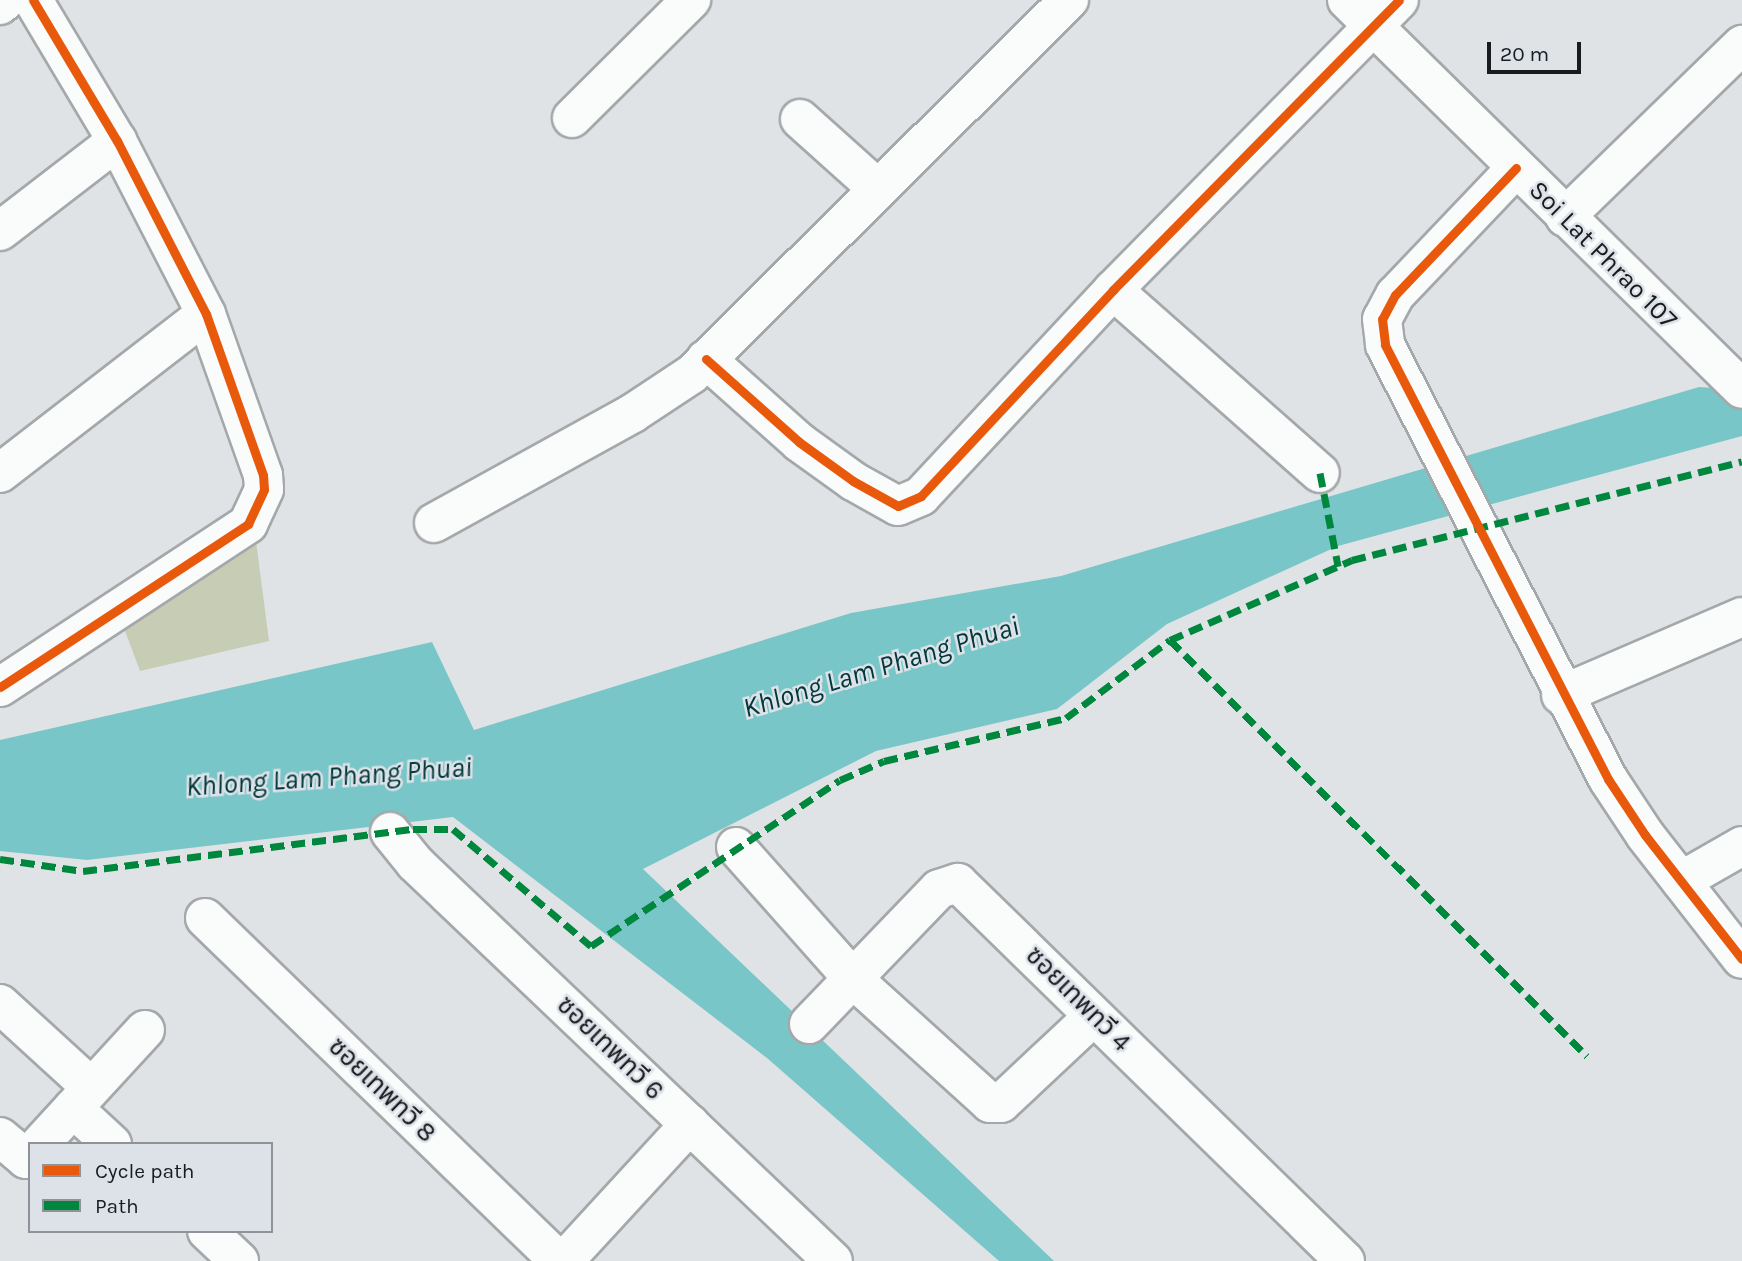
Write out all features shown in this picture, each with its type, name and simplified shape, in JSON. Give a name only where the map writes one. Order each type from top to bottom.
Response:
[{"type":"street","points":[[0,5],[6,0]]},
{"type":"street","points":[[0,687],[248,524],[261,503],[264,475],[206,314],[117,141],[33,0]]},
{"type":"street","points":[[572,118],[691,0]]},
{"type":"street","points":[[433,523],[633,413],[706,359],[1069,0]]},
{"type":"street","points":[[706,359],[799,442],[853,481],[898,506],[920,496],[1373,9]]},
{"type":"street","name":"Soi Lat Phrao 107","points":[[1373,9],[1516,168],[1730,379]]},
{"type":"street","points":[[1566,217],[1742,45]]},
{"type":"street","points":[[800,119],[878,189]]},
{"type":"street","points":[[0,230],[117,141]]},
{"type":"street","points":[[1516,168],[1389,303],[1382,327],[1393,366],[1554,681],[1626,809],[1742,959]]},
{"type":"street","points":[[1113,290],[1320,473]]},
{"type":"street","points":[[0,473],[206,314]]},
{"type":"street","points":[[1554,681],[1742,617]]},
{"type":"street","name":"ซอยเทพทวี 6","points":[[390,832],[415,863],[833,1261]]},
{"type":"street","points":[[1681,881],[1742,846]]},
{"type":"street","points":[[736,847],[853,979],[994,1105],[1036,1073],[1094,1016]]},
{"type":"street","name":"ซอยเทพทวี 4","points":[[809,1024],[939,889],[958,883],[1345,1261]]},
{"type":"street","name":"ซอยเทพทวี 8","points":[[205,918],[562,1261]]},
{"type":"street","points":[[0,1004],[82,1098],[111,1142]]},
{"type":"street","points":[[42,1142],[145,1030]]},
{"type":"street","points":[[562,1261],[690,1124]]},
{"type":"street","points":[[0,1137],[26,1159],[28,1157]]},
{"type":"street","points":[[209,1233],[239,1261]]},
{"type":"green space","points":[[256,541],[269,641],[140,671],[122,623]]},
{"type":"water","name":"Khlong Lam Phang Phuai","points":[[1699,387],[1742,390],[1742,436],[1338,546],[1167,624],[1057,709],[876,751],[643,869],[1054,1261],[999,1261],[767,1058],[453,817],[87,860],[0,851],[0,740],[432,642],[474,730],[851,613],[1061,576]]},
{"type":"marked path","points":[[0,859],[83,871],[413,829],[453,829],[591,946],[840,780],[884,761],[1066,718],[1170,640],[1352,560],[1742,461]]},
{"type":"marked path","points":[[1320,473],[1338,566]]},
{"type":"marked path","points":[[1170,640],[1587,1056]]},
{"type":"cycle path","points":[[0,687],[248,524],[264,489],[263,475],[206,314],[117,141],[33,0]]},
{"type":"cycle path","points":[[706,359],[799,442],[853,481],[898,506],[921,496],[1113,290],[1399,0]]},
{"type":"cycle path","points":[[1516,168],[1395,295],[1382,319],[1385,345],[1608,779],[1645,835],[1742,959]]}]
